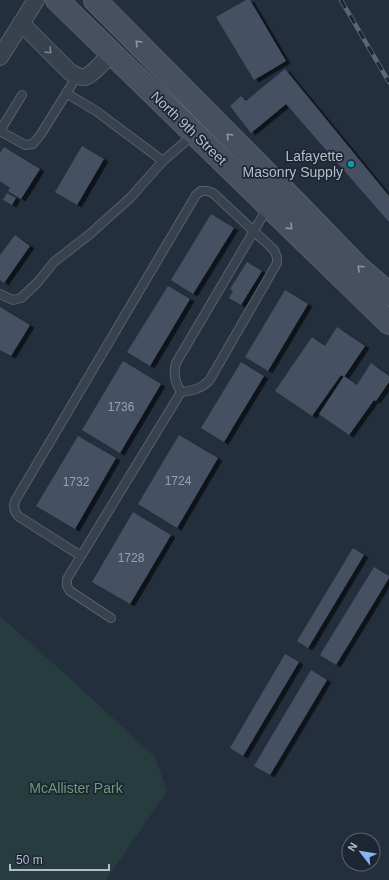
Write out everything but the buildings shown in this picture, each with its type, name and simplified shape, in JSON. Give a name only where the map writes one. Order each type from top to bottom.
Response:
[{"type":"main road","name":"North 9th Street","points":[[57,0],[389,323]]},
{"type":"main road","name":"North 9th Street","points":[[95,0],[358,267],[389,294]]},
{"type":"street","points":[[0,57],[36,0]]},
{"type":"street","points":[[21,23],[70,72],[77,76],[84,77],[92,73],[112,53]]},
{"type":"lane","points":[[22,95],[0,131],[25,145],[32,144],[41,134],[77,76]]},
{"type":"lane","points":[[66,93],[96,111],[163,161]]},
{"type":"lane","points":[[0,294],[13,300],[21,298],[38,282],[54,262],[90,234],[130,198],[163,161],[194,133]]},
{"type":"lane","points":[[81,556],[18,516],[14,512],[13,506],[196,195],[201,191],[213,193],[274,250],[278,257],[277,263],[209,381],[198,389],[181,392],[67,579],[67,586],[70,591],[111,618]]},
{"type":"lane","points":[[181,392],[176,384],[174,370],[176,363],[269,206]]},
{"type":"green space","name":"McAllister Park","points":[[0,616],[155,757],[167,791],[106,880],[0,880]]},
{"type":"railway","points":[[341,0],[389,82]]},
{"type":"place","name":"Lafayette Masonry Supply","points":[[351,164]]}]
